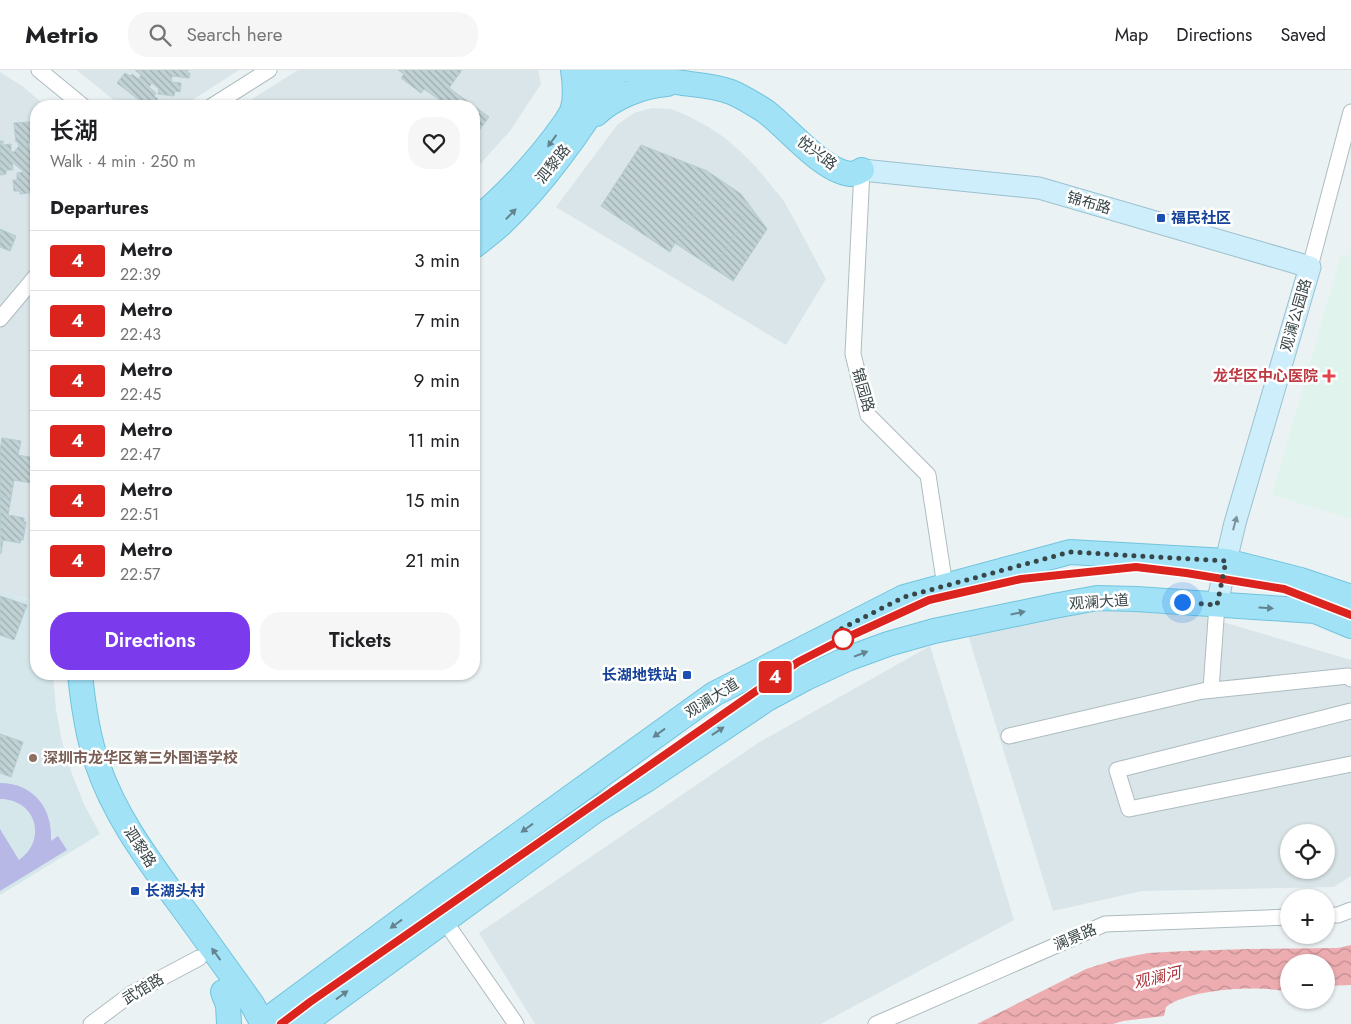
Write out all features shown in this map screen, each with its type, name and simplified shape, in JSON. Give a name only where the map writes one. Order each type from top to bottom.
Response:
[{"type":"main road","points":[[573,70],[578,117],[598,111],[628,94],[645,88],[682,82]]},
{"type":"main road","name":"泗黎路","points":[[480,241],[500,225],[559,159],[597,70]]},
{"type":"main road","name":"泗黎路","points":[[480,217],[517,182],[578,117],[618,70]]},
{"type":"main road","name":"悦兴路","points":[[630,70],[644,75],[731,92],[766,112],[828,165],[850,174],[856,174],[862,170]]},
{"type":"main road","name":"悦兴路","points":[[706,70],[735,80],[752,89],[779,110],[829,155],[843,164],[862,170]]},
{"type":"main road","name":"锦布路","points":[[862,170],[1039,188],[1310,267]]},
{"type":"main road","name":"观澜公园路","points":[[1217,605],[1235,523],[1310,267]]},
{"type":"main road","name":"观澜大道","points":[[258,1024],[714,694],[904,597],[1070,552],[1226,561],[1301,580],[1351,597]]},
{"type":"main road","name":"观澜大道","points":[[311,1020],[444,920],[596,810],[646,780],[767,699],[847,659],[888,644],[934,631],[1097,598],[1315,611],[1351,626]]},
{"type":"main road","name":"泗黎路","points":[[65,680],[67,705],[83,769],[94,798],[112,832],[199,958],[230,988],[252,1004],[258,1024]]},
{"type":"main road","name":"泗黎路","points":[[81,680],[89,737],[97,763],[125,824],[230,988]]},
{"type":"main road","points":[[229,1024],[228,1005],[230,988],[251,992],[262,997],[282,999],[301,994]]},
{"type":"street","points":[[39,70],[76,100]]},
{"type":"street","points":[[222,100],[269,70]]},
{"type":"street","name":"观澜公园路","points":[[1310,267],[1351,112]]},
{"type":"street","name":"锦园路","points":[[862,170],[853,354],[868,415],[928,475],[945,586]]},
{"type":"street","points":[[0,319],[30,283]]},
{"type":"street","points":[[1008,736],[1211,689],[1217,605]]},
{"type":"street","points":[[1204,691],[1348,676],[1351,679]]},
{"type":"street","points":[[1351,711],[1117,770],[1129,809],[1351,764]]},
{"type":"street","points":[[1335,915],[1351,910]]},
{"type":"street","name":"澜景路","points":[[876,1024],[1105,924],[1280,917]]},
{"type":"street","points":[[444,920],[516,1024]]},
{"type":"street","name":"武馆路","points":[[91,1024],[131,994],[199,958]]},
{"type":"shaded area","points":[[77,70],[239,70],[192,100],[114,100]]},
{"type":"shaded area","points":[[298,70],[538,70],[541,84],[510,131],[480,164],[480,100],[250,100]]},
{"type":"shaded area","points":[[0,72],[22,86],[39,100],[30,100],[30,600],[0,590]]},
{"type":"shaded area","points":[[652,108],[671,109],[707,126],[725,138],[756,167],[783,200],[794,219],[826,279],[786,345],[556,207],[618,124],[634,113]]},
{"type":"shaded area","name":"龙华区中心医院","points":[[1341,254],[1351,257],[1351,519],[1272,495]]},
{"type":"shaded area","name":"深圳市龙华区第三外国语学校","points":[[0,590],[30,601],[30,680],[54,680],[62,742],[84,804],[100,834],[0,895]]},
{"type":"shaded area","points":[[1162,607],[1199,615],[1351,660],[1351,876],[1334,887],[1142,891],[1053,911],[968,635],[1087,608]]},
{"type":"shaded area","points":[[930,646],[1014,920],[821,1024],[535,1024],[479,933],[758,743]]},
{"type":"shaded area","points":[[0,783],[12,784],[23,788],[39,800],[49,818],[51,841],[58,836],[67,850],[0,891],[0,829],[19,860],[28,852],[35,832],[34,822],[22,806],[12,801],[0,799]]},
{"type":"water","name":"观澜河","points":[[1351,945],[1351,985],[1335,986],[1335,954],[1280,954],[1280,990],[1242,989],[1214,991],[1186,997],[1175,1002],[1166,1007],[1164,1016],[1113,1024],[977,1024],[1086,969],[1118,959],[1148,953],[1185,951],[1338,948]]},
{"type":"building","points":[[135,70],[188,70],[187,73],[190,73],[189,78],[172,76],[171,82],[181,83],[180,92],[175,91],[174,96],[158,94],[159,89],[152,83],[149,87],[156,93],[154,96],[157,100],[139,100],[117,83],[125,73],[130,76],[132,74],[138,79],[141,75]]},
{"type":"building","points":[[398,70],[462,70],[449,88],[466,100],[440,100],[424,89],[421,93],[401,78],[404,74]]},
{"type":"building","points":[[480,110],[489,117],[480,129]]},
{"type":"building","points":[[30,122],[30,143],[28,143],[30,151],[30,193],[20,194],[20,191],[14,191],[13,180],[17,180],[17,173],[24,172],[12,162],[13,170],[6,170],[6,174],[0,175],[0,141],[3,141],[3,145],[11,144],[11,152],[14,152],[19,146],[18,142],[16,142],[14,123]]},
{"type":"building","points":[[641,145],[707,171],[741,194],[767,229],[733,281],[675,243],[670,252],[601,206]]},
{"type":"building","points":[[708,194],[746,219],[713,268],[675,243]]},
{"type":"building","points":[[0,229],[16,236],[10,251],[0,247]]},
{"type":"building","points":[[2,438],[21,441],[18,455],[30,457],[30,483],[14,480],[11,498],[0,496],[0,451]]},
{"type":"building","points":[[0,496],[11,498],[8,515],[24,518],[24,522],[26,522],[23,540],[20,543],[3,540],[1,554]]},
{"type":"building","points":[[0,596],[27,605],[14,640],[0,635]]},
{"type":"building","points":[[0,734],[23,742],[11,777],[0,773]]},
{"type":"metro line","name":"4","points":[[281,1024],[798,662],[929,600],[1021,579],[1136,567],[1284,589],[1351,615]]},
{"type":"place","name":"福民社区","points":[[1161,218]]},
{"type":"place","name":"龙华区中心医院","points":[[1329,376]]},
{"type":"place","name":"长湖地铁站","points":[[687,675]]},
{"type":"place","name":"深圳市龙华区第三外国语学校","points":[[33,758]]},
{"type":"place","name":"长湖头村","points":[[135,891]]},
{"type":"route","points":[[843,639],[835,632],[904,597],[1070,552],[1226,561],[1217,605],[1182,602]]}]
